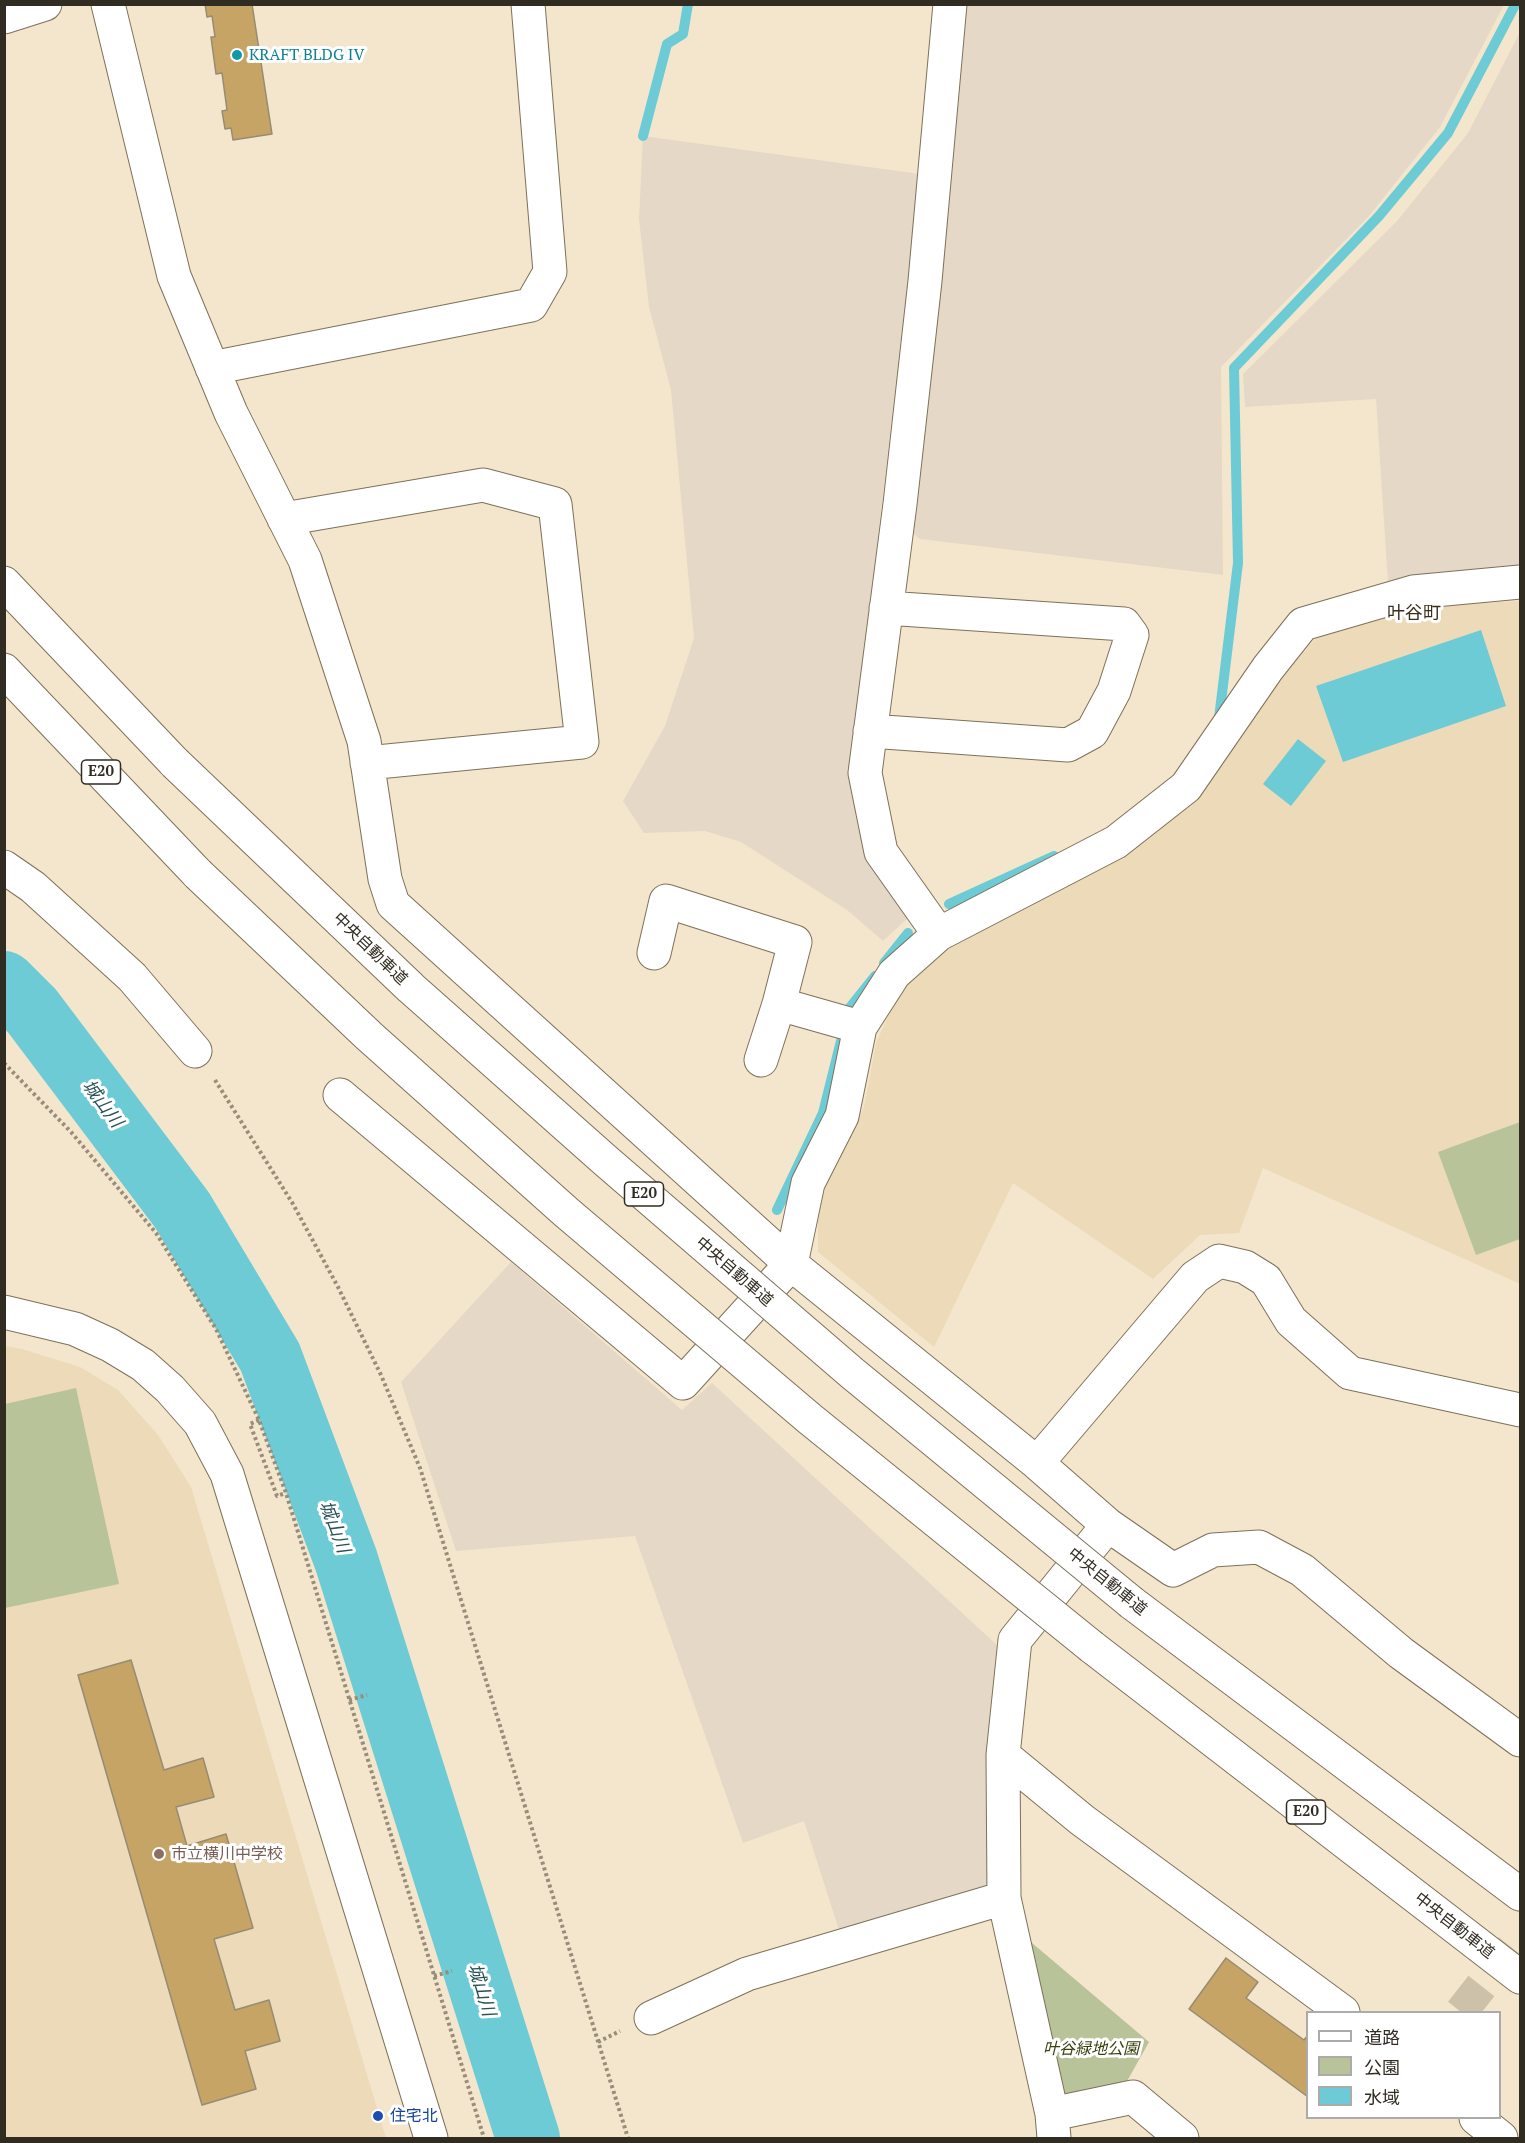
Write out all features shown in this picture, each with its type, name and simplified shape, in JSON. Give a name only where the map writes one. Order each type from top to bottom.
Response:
[{"type":"main road","points":[[4,17],[45,4]]},
{"type":"main road","points":[[108,4],[174,276],[231,413],[305,560],[364,741],[385,879],[393,904],[791,1264],[1037,1462],[1108,1525],[1173,1570],[1213,1550],[1259,1547],[1302,1570],[1401,1653],[1521,1740]]},
{"type":"main road","points":[[212,368],[531,305],[550,272],[528,4]]},
{"type":"main road","points":[[939,934],[881,852],[866,773],[924,293],[950,4]]},
{"type":"main road","points":[[284,519],[483,485],[555,504],[582,742],[367,763]]},
{"type":"main road","points":[[340,1095],[683,1383],[791,1264],[808,1183],[842,1116],[860,1027],[894,974],[939,934],[1116,842],[1186,788],[1268,668],[1303,624],[1413,592],[1521,582]]},
{"type":"main road","name":"中央自動車道","points":[[4,583],[176,763],[411,988],[606,1161],[852,1373],[1132,1603],[1521,1894]]},
{"type":"main road","points":[[870,731],[1068,745],[1092,732],[1114,692],[1132,634],[1124,624],[886,608]]},
{"type":"main road","name":"中央自動車道","points":[[4,670],[198,874],[369,1036],[566,1212],[810,1419],[1092,1647],[1521,1977]]},
{"type":"main road","points":[[4,867],[33,887],[132,977],[195,1051]]},
{"type":"main road","points":[[654,952],[666,901],[795,942],[761,1060]]},
{"type":"main road","points":[[779,1004],[860,1027]]},
{"type":"main road","points":[[1037,1462],[1195,1277],[1219,1261],[1245,1267],[1266,1280],[1291,1321],[1350,1373],[1521,1410]]},
{"type":"main road","points":[[4,1312],[75,1329],[110,1345],[143,1365],[170,1389],[200,1423],[227,1474],[431,2139]]},
{"type":"main road","points":[[1108,1525],[1015,1640],[1004,1755],[1004,1898],[1053,2126],[1133,2097],[1182,2139]]},
{"type":"main road","points":[[1004,1755],[1082,1820],[1340,2011]]},
{"type":"main road","points":[[651,2018],[747,1974],[1004,1898]]},
{"type":"main road","points":[[1477,2119],[1501,2139]]},
{"type":"path","points":[[195,1051],[245,1124],[338,1287],[381,1375],[420,1468],[628,2139]]},
{"type":"path","points":[[259,1420],[250,1424],[277,1496],[286,1493]]},
{"type":"path","points":[[349,1700],[367,1695]]},
{"type":"path","points":[[434,1976],[452,1971]]},
{"type":"shaded area","points":[[967,5],[1504,5],[1440,127],[1369,216],[1221,367],[1223,575],[920,539],[911,532]]},
{"type":"shaded area","points":[[1520,32],[1520,570],[1388,583],[1376,399],[1245,407],[1243,374],[1397,221],[1468,133]]},
{"type":"shaded area","points":[[643,136],[920,174],[853,754],[910,916],[883,941],[847,910],[741,842],[705,831],[644,833],[623,801],[665,726],[694,638],[671,390],[649,307],[639,219]]},
{"type":"shaded area","points":[[1520,601],[1520,1284],[1263,1168],[1239,1233],[1200,1235],[1153,1279],[1013,1183],[934,1347],[818,1252],[818,1193],[864,1107],[876,1043],[897,996],[932,958],[1119,858],[1193,804],[1253,710],[1316,638],[1371,618],[1458,604]]},
{"type":"shaded area","points":[[511,1262],[682,1410],[712,1383],[997,1645],[990,1780],[990,1885],[839,1930],[804,1821],[743,1843],[635,1536],[456,1551],[401,1382]]},
{"type":"shaded area","points":[[5,1346],[80,1367],[118,1390],[158,1435],[191,1487],[386,2138],[5,2138]]},
{"type":"green space","points":[[1520,1122],[1520,1239],[1476,1255],[1438,1152]]},
{"type":"green space","points":[[76,1388],[119,1584],[5,1608],[5,1404]]},
{"type":"green space","name":"叶谷緑地公園","points":[[1025,1937],[1149,2042],[1126,2083],[1059,2101]]},
{"type":"water","points":[[1481,630],[1506,706],[1343,762],[1316,686]]},
{"type":"water","points":[[1298,739],[1326,761],[1291,806],[1263,784]]},
{"type":"building","name":"KRAFT BLDG IV","points":[[205,4],[252,4],[272,134],[233,140],[231,128],[225,129],[222,111],[227,110],[222,73],[216,74],[211,37],[215,37],[212,16],[207,17]]},
{"type":"building","points":[[131,1660],[164,1770],[203,1758],[214,1797],[176,1807],[187,1846],[226,1834],[253,1928],[214,1939],[235,2010],[269,2000],[280,2041],[245,2051],[256,2089],[202,2105],[78,1675]]},
{"type":"building","points":[[1226,1958],[1258,1982],[1246,1998],[1304,2040],[1306,2038],[1306,2096],[1189,2009]]},
{"type":"waterway","points":[[643,136],[667,44],[683,34],[688,4]]},
{"type":"waterway","points":[[1219,718],[1238,563],[1234,368],[1379,216],[1448,133],[1514,7]]},
{"type":"waterway","points":[[949,904],[1054,856]]},
{"type":"waterway","points":[[884,963],[908,933]]},
{"type":"waterway","points":[[847,1011],[875,976]]},
{"type":"waterway","name":"城山川","points":[[4,983],[32,1011],[182,1210],[270,1357],[346,1560],[528,2138]]},
{"type":"waterway","points":[[777,1210],[823,1113],[841,1041]]},
{"type":"tunnel","points":[[1462,2011],[1520,1937]]},
{"type":"place","name":"KRAFT BLDG IV","points":[[237,55]]},
{"type":"place","name":"市立横川中学校","points":[[159,1854]]},
{"type":"place","name":"住宅北","points":[[378,2116]]},
{"type":"district","name":"叶谷町","points":[[1414,614]]}]
